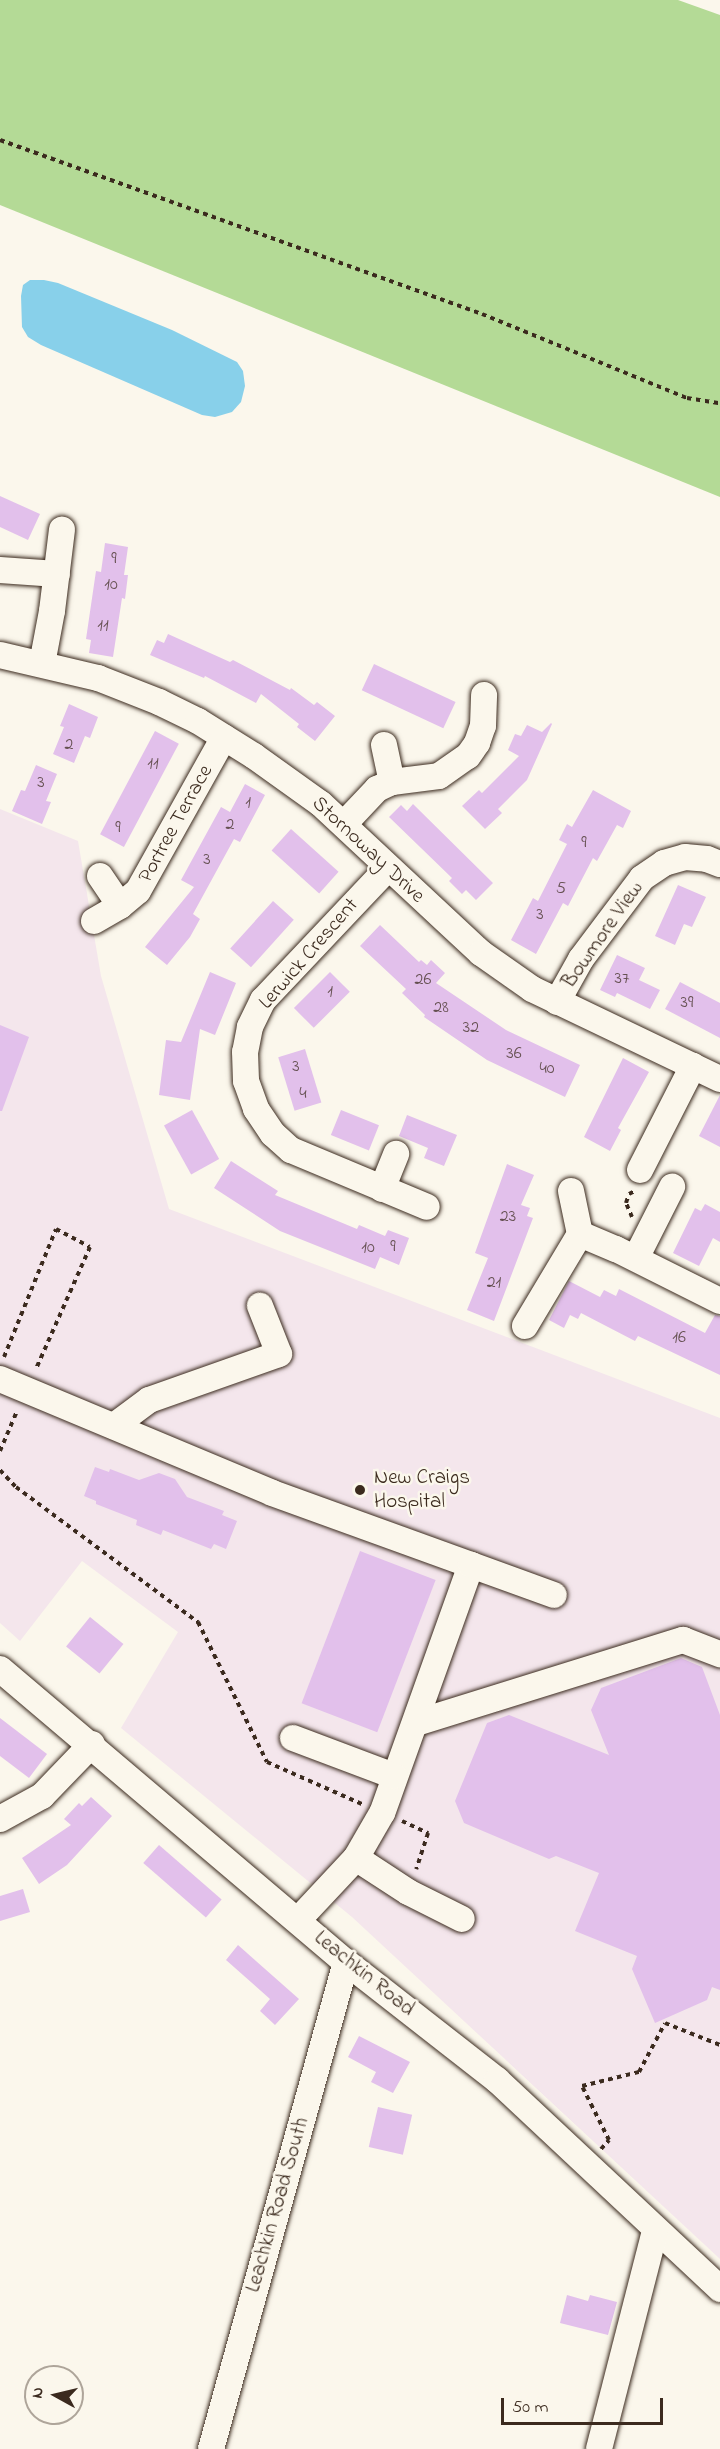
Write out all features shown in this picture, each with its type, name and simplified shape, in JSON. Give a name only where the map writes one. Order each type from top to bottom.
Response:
[{"type":"street","points":[[42,664],[62,530]]},
{"type":"street","points":[[0,570],[57,574]]},
{"type":"street","name":"Stornoway Drive","points":[[0,656],[98,678],[159,702],[224,737],[296,784],[344,824],[388,868],[481,953],[532,989],[720,1079]]},
{"type":"street","points":[[344,824],[377,789],[392,783],[439,776],[468,756],[477,743],[483,726],[484,695]]},
{"type":"street","name":"Portree Terrace","points":[[94,921],[120,906],[138,891],[224,737]]},
{"type":"street","points":[[384,745],[392,783]]},
{"type":"street","name":"Bowmore View","points":[[557,1002],[581,959],[642,878],[664,863],[685,857],[707,859],[720,864]]},
{"type":"street","name":"Lerwick Crescent","points":[[388,868],[263,1000],[250,1027],[245,1052],[246,1081],[256,1109],[273,1134],[291,1150],[427,1207]]},
{"type":"street","name":"Portree Terrace","points":[[100,876],[120,906]]},
{"type":"street","points":[[640,1170],[693,1066]]},
{"type":"street","points":[[382,1190],[396,1154]]},
{"type":"street","points":[[636,1258],[672,1187]]},
{"type":"street","points":[[525,1326],[580,1234],[571,1191]]},
{"type":"street","points":[[580,1234],[636,1258],[720,1301]]},
{"type":"street","points":[[114,1426],[149,1400],[279,1354],[260,1306]]},
{"type":"street","points":[[0,1379],[272,1493],[554,1595]]},
{"type":"street","points":[[298,1920],[356,1858],[382,1813],[393,1776],[416,1723],[471,1565]]},
{"type":"street","points":[[416,1723],[683,1640],[720,1654]]},
{"type":"street","name":"Leachkin Road","points":[[0,1669],[92,1744],[346,1962],[497,2080],[720,2289]]},
{"type":"street","points":[[293,1738],[393,1776]]},
{"type":"street","points":[[0,1819],[42,1796],[92,1744]]},
{"type":"street","points":[[356,1858],[408,1892],[462,1918]]},
{"type":"street","name":"Leachkin Road South","points":[[211,2449],[346,1962]]},
{"type":"street","points":[[599,2449],[655,2230]]},
{"type":"path","points":[[0,140],[482,314],[687,398],[720,403]]},
{"type":"path","points":[[0,1366],[56,1229],[90,1247],[0,1451]]},
{"type":"path","points":[[0,1470],[16,1487],[198,1622],[267,1762],[428,1833],[408,1892]]},
{"type":"path","points":[[588,2163],[609,2140],[582,2086],[639,2072],[665,2023],[720,2045]]},
{"type":"shaded area","name":"New Craigs Hospital","points":[[0,809],[78,841],[101,976],[169,1209],[720,1418],[720,2259],[352,1917],[121,1728],[178,1632],[82,1561],[20,1641],[0,1623]]},
{"type":"green space","points":[[0,0],[678,0],[720,15],[720,497],[0,205]]},
{"type":"water","points":[[30,280],[58,283],[172,330],[237,362],[243,371],[245,386],[241,402],[232,412],[215,417],[202,415],[41,345],[28,337],[22,327],[21,296],[23,285]]},
{"type":"building","points":[[0,496],[40,514],[28,540],[0,527]]},
{"type":"building","points":[[105,543],[128,547],[124,575],[128,575],[125,599],[122,598],[113,657],[89,653],[91,640],[86,639],[96,571],[101,572]]},
{"type":"building","points":[[168,634],[230,662],[233,660],[290,690],[291,688],[314,705],[317,702],[335,716],[315,741],[297,727],[299,724],[261,694],[256,703],[205,676],[204,678],[150,655],[157,640],[164,643]]},
{"type":"building","points":[[374,664],[456,702],[443,728],[362,690]]},
{"type":"building","points":[[69,704],[98,717],[90,738],[85,736],[74,763],[53,754],[64,727],[60,726]]},
{"type":"building","points":[[551,723],[527,780],[498,809],[502,813],[485,829],[462,806],[479,790],[482,793],[519,756],[508,750],[515,734],[521,736],[527,725],[542,732]]},
{"type":"building","points":[[155,731],[179,744],[124,847],[100,834]]},
{"type":"building","points":[[36,765],[57,774],[46,801],[51,802],[42,824],[12,811],[21,790],[25,791]]},
{"type":"building","points":[[245,784],[265,795],[240,842],[234,839],[193,914],[200,919],[190,937],[167,965],[145,947],[194,887],[181,880],[221,807],[230,812]]},
{"type":"building","points":[[593,790],[631,811],[623,828],[617,825],[597,861],[593,858],[568,906],[563,903],[536,954],[511,940],[533,898],[538,901],[567,844],[559,840],[567,824],[572,827]]},
{"type":"building","points":[[413,804],[493,883],[476,900],[466,890],[462,894],[449,881],[452,878],[389,817],[401,805],[407,811]]},
{"type":"building","points":[[291,829],[339,872],[319,893],[272,851]]},
{"type":"building","points":[[678,885],[706,897],[692,927],[684,924],[675,945],[655,936]]},
{"type":"building","points":[[273,901],[294,920],[251,967],[230,949]]},
{"type":"building","points":[[380,925],[419,962],[421,960],[427,965],[431,960],[445,973],[436,983],[506,1030],[580,1065],[565,1097],[487,1060],[424,1017],[425,1015],[402,993],[406,989],[360,946]]},
{"type":"building","points":[[617,955],[645,968],[639,980],[660,990],[650,1009],[617,993],[615,997],[600,990]]},
{"type":"building","points":[[210,972],[236,983],[215,1035],[200,1029],[190,1100],[159,1095],[166,1040],[181,1042]]},
{"type":"building","points":[[330,972],[350,992],[314,1028],[294,1008]]},
{"type":"building","points":[[680,982],[720,1003],[720,1038],[665,1009]]},
{"type":"building","points":[[0,1025],[29,1037],[2,1111],[0,1111]]},
{"type":"building","points":[[305,1049],[321,1103],[295,1111],[278,1057]]},
{"type":"building","points":[[623,1058],[649,1072],[618,1128],[621,1130],[610,1151],[584,1137]]},
{"type":"building","points":[[720,1095],[720,1147],[699,1136]]},
{"type":"building","points":[[192,1110],[219,1159],[191,1174],[164,1126]]},
{"type":"building","points":[[341,1110],[379,1125],[369,1150],[331,1135]]},
{"type":"building","points":[[407,1115],[457,1135],[444,1166],[424,1158],[428,1148],[399,1136]]},
{"type":"building","points":[[231,1161],[278,1191],[275,1195],[357,1229],[359,1225],[385,1236],[388,1230],[409,1238],[399,1265],[380,1257],[375,1269],[280,1231],[214,1188]]},
{"type":"building","points":[[507,1164],[534,1175],[521,1205],[530,1208],[527,1216],[533,1218],[494,1321],[467,1310],[488,1258],[475,1253]]},
{"type":"building","points":[[705,1204],[720,1212],[720,1242],[713,1238],[699,1266],[673,1253],[695,1208],[701,1211]]},
{"type":"building","points":[[569,1281],[600,1297],[604,1290],[616,1296],[619,1289],[705,1333],[715,1315],[720,1316],[720,1375],[638,1336],[635,1341],[581,1313],[578,1319],[570,1315],[564,1328],[549,1320]]},
{"type":"building","points":[[95,1467],[109,1472],[110,1469],[139,1480],[159,1473],[175,1479],[187,1497],[224,1511],[222,1515],[237,1521],[226,1549],[214,1544],[211,1549],[163,1530],[161,1535],[136,1525],[137,1520],[96,1504],[96,1501],[84,1496]]},
{"type":"building","points":[[360,1551],[436,1580],[377,1732],[302,1703]]},
{"type":"building","points":[[90,1617],[123,1644],[100,1674],[66,1647]]},
{"type":"building","points":[[681,1658],[702,1667],[720,1715],[720,1990],[712,1987],[707,2000],[655,2023],[632,1969],[637,1956],[575,1931],[599,1873],[556,1856],[549,1859],[464,1823],[455,1801],[487,1723],[509,1715],[609,1755],[591,1710],[601,1688]]},
{"type":"building","points":[[0,1718],[47,1754],[29,1778],[0,1756]]},
{"type":"building","points":[[91,1797],[112,1816],[67,1865],[39,1884],[22,1858],[71,1825],[64,1819],[79,1803],[82,1806]]},
{"type":"building","points":[[159,1845],[222,1899],[206,1918],[143,1863]]},
{"type":"building","points":[[23,1889],[30,1912],[0,1921],[0,1896]]},
{"type":"building","points":[[238,1945],[299,1999],[275,2025],[260,2011],[270,1999],[226,1960]]},
{"type":"building","points":[[359,2036],[410,2062],[393,2093],[371,2082],[376,2072],[348,2057]]},
{"type":"building","points":[[378,2107],[412,2115],[403,2155],[369,2147]]},
{"type":"building","points":[[567,2295],[588,2301],[590,2295],[617,2302],[608,2335],[560,2323]]},
{"type":"place","name":"New Craigs Hospital","points":[[360,1490]]}]
